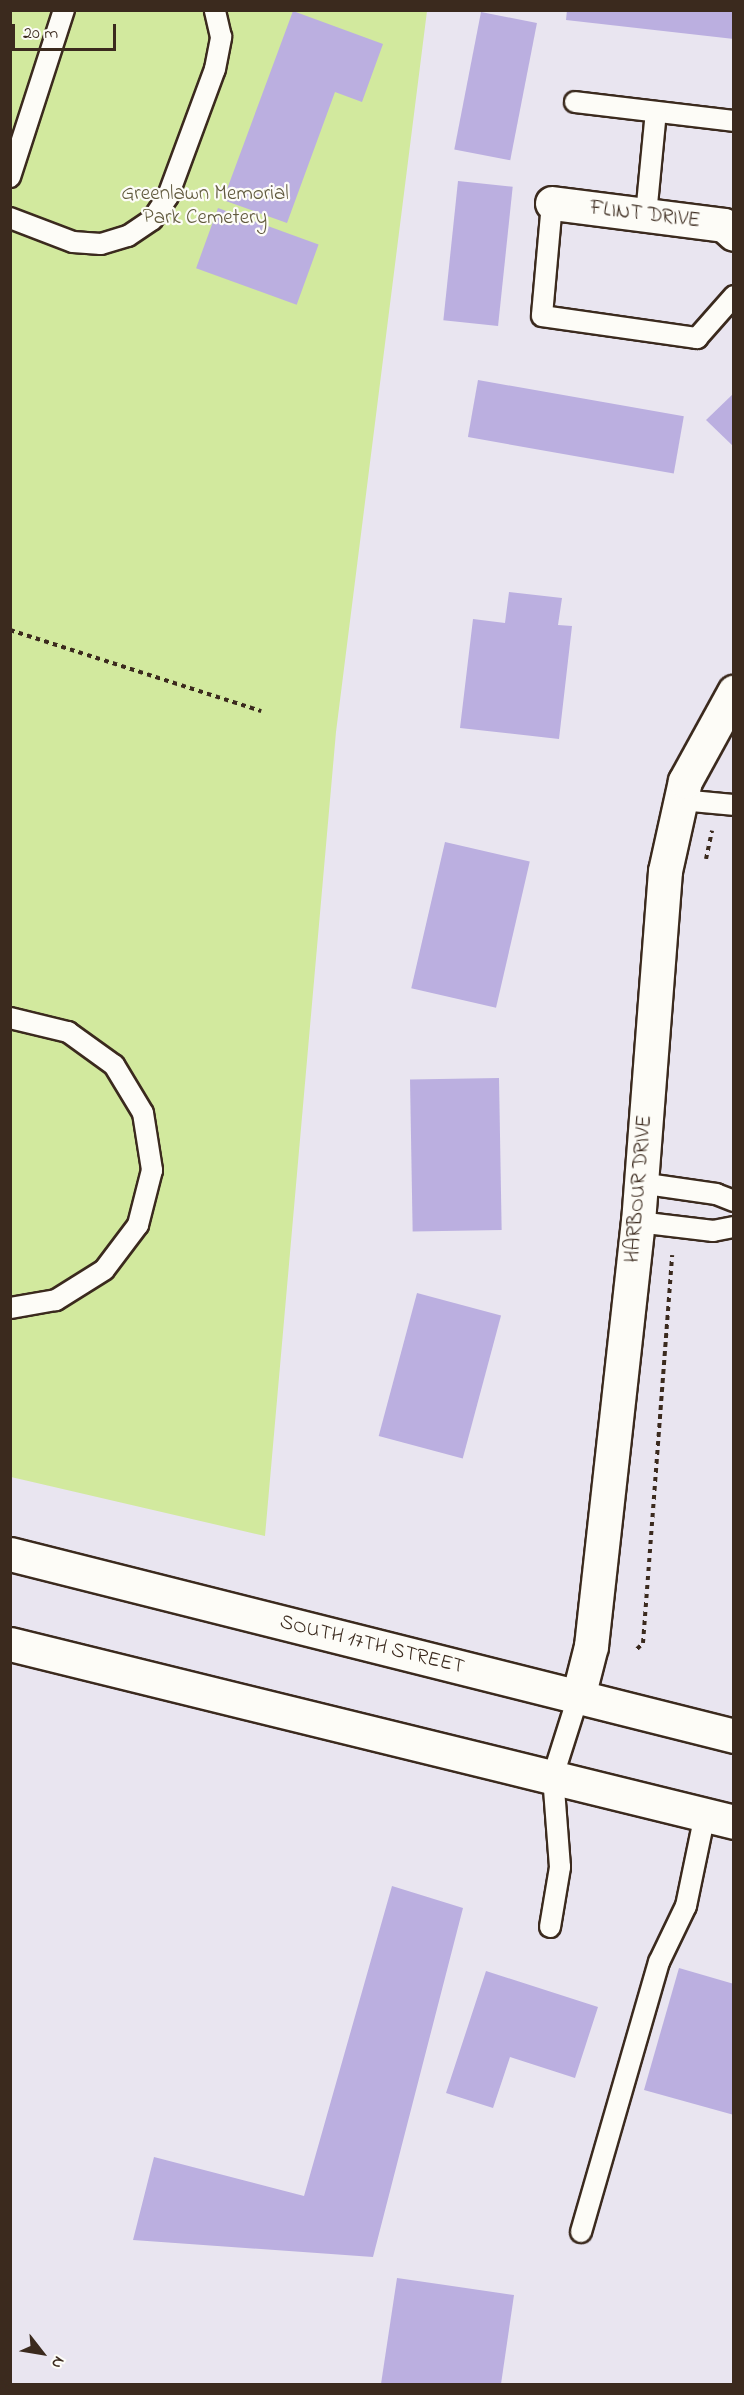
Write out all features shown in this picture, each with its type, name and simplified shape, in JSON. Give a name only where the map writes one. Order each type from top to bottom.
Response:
[{"type":"main road","name":"FLINT DRIVE","points":[[552,203],[724,225],[734,234]]},
{"type":"main road","name":"HARBOUR DRIVE","points":[[578,1697],[591,1646],[638,1222],[665,871],[680,801],[698,749],[734,692]]},
{"type":"main road","name":"SOUTH 17TH STREET","points":[[10,1554],[734,1736]]},
{"type":"main road","points":[[10,1644],[719,1818]]},
{"type":"lane","points":[[10,177],[64,10]]},
{"type":"lane","points":[[10,218],[73,242],[101,244],[128,236],[152,220],[168,196],[215,69],[221,37],[215,10]]},
{"type":"lane","points":[[574,102],[734,121]]},
{"type":"lane","points":[[646,215],[656,112]]},
{"type":"lane","points":[[552,203],[542,316],[697,338],[734,296]]},
{"type":"lane","points":[[680,801],[734,805]]},
{"type":"lane","points":[[10,1018],[68,1032],[114,1065],[143,1113],[152,1170],[138,1224],[104,1270],[56,1300],[10,1308]]},
{"type":"lane","points":[[640,1183],[716,1194],[734,1202]]},
{"type":"lane","points":[[638,1222],[713,1231],[734,1227]]},
{"type":"lane","points":[[550,1927],[560,1867],[553,1776],[578,1697]]},
{"type":"lane","points":[[581,2232],[659,1962],[686,1906],[719,1818]]},
{"type":"path","points":[[10,630],[261,711]]},
{"type":"green space","name":"Greenlawn Memorial Park Cemetery","points":[[11,11],[427,11],[336,732],[265,1536],[11,1477]]},
{"type":"building","points":[[567,10],[734,10],[734,39],[566,20]]},
{"type":"building","points":[[293,11],[383,44],[362,102],[335,92],[287,223],[223,200]]},
{"type":"building","points":[[481,12],[537,23],[510,160],[454,149]]},
{"type":"building","points":[[458,181],[513,187],[498,326],[443,320]]},
{"type":"building","points":[[218,208],[319,245],[297,305],[196,268]]},
{"type":"building","points":[[478,380],[684,416],[674,473],[468,437]]},
{"type":"building","points":[[734,393],[734,447],[706,420]]},
{"type":"building","points":[[509,592],[562,598],[558,625],[572,626],[559,739],[460,728],[473,619],[505,623]]},
{"type":"building","points":[[445,842],[530,862],[496,1008],[411,988]]},
{"type":"building","points":[[499,1078],[502,1230],[413,1232],[410,1080]]},
{"type":"building","points":[[417,1293],[501,1316],[463,1458],[379,1436]]},
{"type":"building","points":[[392,1886],[463,1908],[373,2257],[133,2240],[154,2157],[304,2196]]},
{"type":"building","points":[[679,1968],[734,1984],[734,2115],[644,2090]]},
{"type":"building","points":[[486,1971],[598,2007],[575,2078],[510,2057],[493,2108],[446,2093]]},
{"type":"building","points":[[397,2278],[514,2295],[501,2384],[381,2384]]}]
